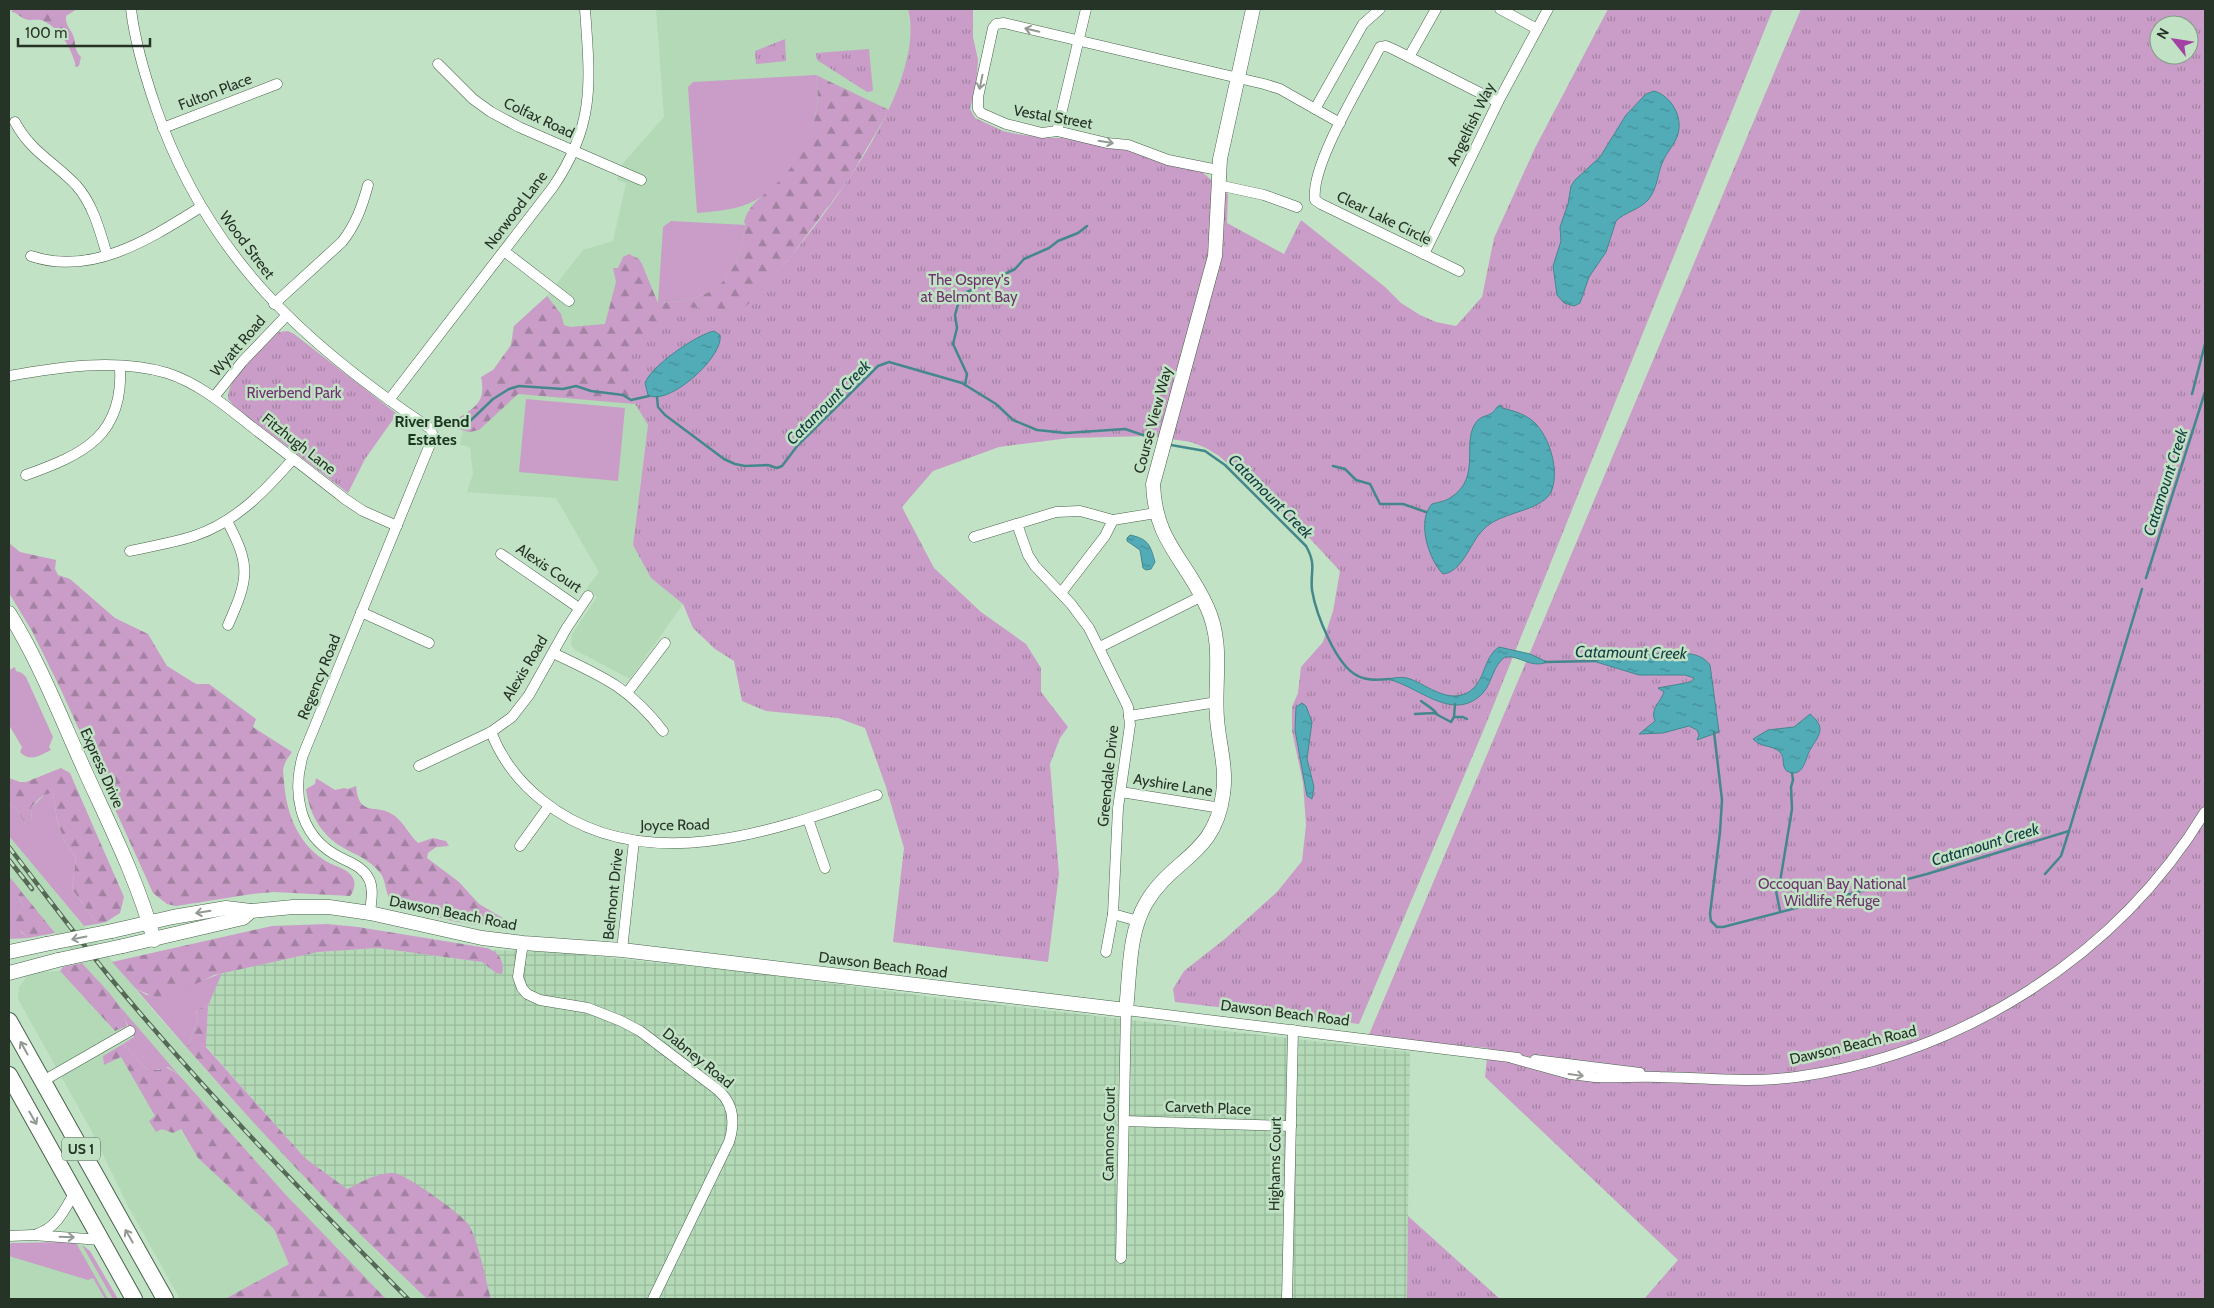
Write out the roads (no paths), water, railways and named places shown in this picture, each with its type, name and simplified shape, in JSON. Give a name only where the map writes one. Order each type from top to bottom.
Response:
[{"type":"main road","name":"US 1","points":[[9,1020],[164,1299]]},
{"type":"main road","name":"US 1","points":[[9,1075],[134,1299]]},
{"type":"street","name":"Wood Street","points":[[131,9],[142,65],[163,128],[178,165],[201,207],[236,260],[274,304],[322,348],[388,400],[431,429],[433,433]]},
{"type":"street","name":"Norwood Lane","points":[[388,400],[553,187],[575,151],[585,123],[588,104],[589,68],[585,9]]},
{"type":"street","points":[[1058,131],[1086,9]]},
{"type":"street","name":"Course View Way","points":[[1126,1010],[1133,940],[1146,902],[1159,885],[1205,842],[1221,808],[1224,777],[1217,702],[1219,656],[1217,640],[1212,617],[1202,596],[1164,537],[1156,513],[1153,484],[1215,256],[1218,170],[1253,9]]},
{"type":"street","points":[[1315,109],[1363,24],[1380,9]]},
{"type":"street","points":[[1409,57],[1436,9]]},
{"type":"street","points":[[1500,9],[1537,29]]},
{"type":"street","name":"Angelfish Way","points":[[1424,254],[1498,102],[1548,9]]},
{"type":"street","name":"Vestal Street","points":[[1218,170],[1168,160],[1135,146],[1107,143],[1058,131],[1042,133],[1006,124],[986,116],[978,109],[978,97],[991,34],[993,28],[1000,23],[1237,78]]},
{"type":"street","name":"Clear Lake Circle","points":[[1459,271],[1315,200],[1314,192],[1323,160],[1380,47],[1386,46],[1498,102]]},
{"type":"street","name":"Colfax Road","points":[[438,64],[473,100],[491,112],[641,180]]},
{"type":"street","points":[[1237,78],[1280,90],[1340,123]]},
{"type":"street","name":"Fulton Place","points":[[163,128],[277,84]]},
{"type":"street","points":[[15,122],[33,149],[77,186],[98,224],[107,255]]},
{"type":"street","points":[[274,304],[342,242],[361,210],[368,185]]},
{"type":"street","points":[[1218,185],[1264,195],[1297,208]]},
{"type":"street","points":[[31,256],[43,261],[67,263],[107,255],[147,240],[201,207]]},
{"type":"street","points":[[504,251],[569,301]]},
{"type":"street","name":"Wyatt Road","points":[[214,397],[242,362],[286,316]]},
{"type":"street","points":[[26,474],[74,456],[99,436],[110,420],[116,406],[119,392],[120,366]]},
{"type":"street","name":"Fitzhugh Lane","points":[[9,376],[65,368],[120,366],[166,373],[190,383],[214,397],[354,505],[396,526]]},
{"type":"street","name":"Regency Road","points":[[370,913],[372,893],[368,877],[356,865],[324,847],[311,833],[302,814],[297,792],[303,755],[433,433]]},
{"type":"street","points":[[130,551],[196,536],[227,520],[250,505],[293,459]]},
{"type":"street","points":[[974,536],[1067,511],[1093,514],[1113,520],[1156,513]]},
{"type":"street","points":[[227,520],[242,551],[245,576],[237,604],[228,625]]},
{"type":"street","points":[[1060,593],[1105,536],[1113,520]]},
{"type":"street","name":"Greendale Drive","points":[[1016,524],[1028,555],[1080,615],[1100,647],[1125,699],[1130,716],[1130,732],[1121,792],[1113,914],[1106,952]]},
{"type":"street","name":"Alexis Court","points":[[501,554],[580,608]]},
{"type":"street","name":"Alexis Road","points":[[419,766],[492,732],[522,707],[588,596]]},
{"type":"street","points":[[1100,647],[1202,596]]},
{"type":"street","points":[[361,612],[429,643]]},
{"type":"street","name":"Express Drive","points":[[9,613],[53,698],[137,887],[154,940]]},
{"type":"street","points":[[627,693],[665,643]]},
{"type":"street","points":[[553,653],[606,679],[627,693],[650,714],[664,731]]},
{"type":"street","points":[[1130,716],[1217,702]]},
{"type":"street","name":"Joyce Road","points":[[492,732],[509,766],[519,779],[549,806],[581,825],[634,841],[684,843],[770,830],[877,795]]},
{"type":"street","name":"Ayshire Lane","points":[[1121,792],[1221,808]]},
{"type":"street","points":[[520,846],[549,806]]},
{"type":"street","name":"Dawson Beach Road","points":[[9,952],[149,922],[226,908],[251,911],[312,906],[370,913],[482,938],[622,950],[1293,1030],[1512,1058],[1575,1075],[1609,1078],[1658,1077],[1722,1080],[1796,1076],[1887,1056],[1928,1044],[1962,1029],[2016,1000],[2046,980],[2108,930],[2168,866],[2205,812]]},
{"type":"street","points":[[808,819],[825,868]]},
{"type":"street","name":"Belmont Drive","points":[[622,950],[634,841]]},
{"type":"street","name":"Dawson Beach Road","points":[[9,973],[243,918],[251,911]]},
{"type":"street","points":[[1113,914],[1138,921]]},
{"type":"street","name":"Dabney Road","points":[[523,943],[518,977],[520,985],[527,994],[540,1000],[588,1008],[631,1026],[718,1090],[726,1098],[731,1109],[733,1123],[728,1142],[653,1299]]},
{"type":"street","name":"Cannons Court","points":[[1121,1258],[1126,1010]]},
{"type":"street","name":"Highams Court","points":[[1287,1299],[1293,1030]]},
{"type":"street","points":[[43,1081],[130,1032]]},
{"type":"street","name":"Carveth Place","points":[[1124,1121],[1291,1126]]},
{"type":"street","points":[[34,1235],[54,1225],[74,1192]]},
{"type":"street","points":[[9,1236],[34,1235],[101,1240]]},
{"type":"water","points":[[1654,91],[1666,97],[1677,114],[1679,127],[1677,138],[1663,161],[1656,186],[1648,200],[1616,221],[1606,252],[1589,277],[1580,303],[1574,306],[1564,303],[1557,295],[1553,266],[1561,241],[1560,227],[1568,204],[1571,186],[1600,157],[1626,115],[1646,94]]},
{"type":"water","points":[[714,331],[720,335],[719,344],[704,367],[693,378],[668,394],[657,397],[648,395],[645,383],[656,368],[696,338]]},
{"type":"water","points":[[1501,405],[1502,408],[1531,419],[1540,428],[1552,455],[1554,484],[1547,498],[1538,504],[1499,519],[1486,527],[1460,563],[1450,572],[1443,574],[1433,560],[1426,540],[1425,520],[1427,511],[1432,504],[1448,499],[1460,489],[1466,480],[1469,469],[1470,438],[1473,428],[1478,420],[1492,413]]},
{"type":"water","points":[[1130,535],[1141,538],[1150,547],[1155,562],[1151,569],[1146,570],[1143,568],[1140,550],[1127,541]]},
{"type":"water","points":[[1499,647],[1530,654],[1547,662],[1536,664],[1505,657],[1495,669],[1483,693],[1472,702],[1460,705],[1436,700],[1387,679],[1407,678],[1439,693],[1454,696],[1461,695],[1469,692],[1479,682],[1490,657]]},
{"type":"water","points":[[1663,653],[1695,655],[1706,660],[1710,665],[1719,732],[1697,740],[1699,735],[1697,730],[1689,726],[1663,733],[1639,734],[1655,721],[1655,709],[1664,692],[1658,688],[1691,682],[1694,678],[1685,675],[1639,675],[1593,661]]},
{"type":"water","points":[[1302,703],[1306,706],[1312,722],[1307,759],[1314,787],[1312,799],[1307,796],[1295,730],[1296,707]]},
{"type":"water","points":[[1810,714],[1818,723],[1820,732],[1804,766],[1798,772],[1786,771],[1780,752],[1753,739],[1768,730],[1794,727]]},
{"type":"waterway","points":[[965,385],[967,374],[953,344],[957,328],[955,315],[963,294],[1015,269],[1024,259],[1078,233],[1087,226]]},
{"type":"waterway","points":[[2192,394],[2205,344]]},
{"type":"waterway","name":"Catamount Creek","points":[[657,397],[658,407],[665,415],[724,459],[745,466],[768,465],[777,468],[782,466],[798,445],[878,366],[889,362],[962,383],[996,404],[1013,420],[1037,430],[1066,433],[1125,429],[1149,437]]},
{"type":"waterway","points":[[468,423],[493,399],[509,389],[519,386],[563,389],[576,386],[591,391],[623,395],[631,400],[649,396]]},
{"type":"waterway","name":"Catamount Creek","points":[[2146,578],[2205,392]]},
{"type":"waterway","name":"Catamount Creek","points":[[1171,445],[1205,451],[1225,465],[1306,546],[1312,563],[1314,600],[1328,638],[1335,651],[1342,662],[1358,676],[1377,680],[1389,679]]},
{"type":"waterway","points":[[1333,466],[1345,469],[1356,480],[1370,484],[1380,504],[1403,504],[1426,512]]},
{"type":"waterway","name":"Catamount Creek","points":[[1714,732],[1722,800],[1710,914],[1711,921],[1717,927],[1927,874],[2069,831],[2142,589]]},
{"type":"waterway","name":"Catamount Creek","points":[[1545,662],[1595,661]]},
{"type":"waterway","points":[[1421,701],[1437,714]]},
{"type":"waterway","points":[[1415,714],[1434,713],[1451,722],[1454,717],[1455,704]]},
{"type":"waterway","points":[[1454,717],[1467,719]]},
{"type":"waterway","points":[[1780,911],[1776,891],[1779,888],[1792,809],[1792,773]]},
{"type":"waterway","points":[[2045,874],[2061,856],[2069,831]]},
{"type":"railway","points":[[9,847],[108,975],[180,1059],[293,1181],[408,1299]]},
{"type":"railway","points":[[9,860],[32,889]]},
{"type":"district","name":"River Bend Estates","points":[[432,430]]},
{"type":"park label","name":"The Osprey's at Belmont Bay","points":[[969,288]]},
{"type":"park label","name":"Riverbend Park","points":[[294,393]]},
{"type":"park label","name":"Occoquan Bay National Wildlife Refuge","points":[[1832,892]]}]
